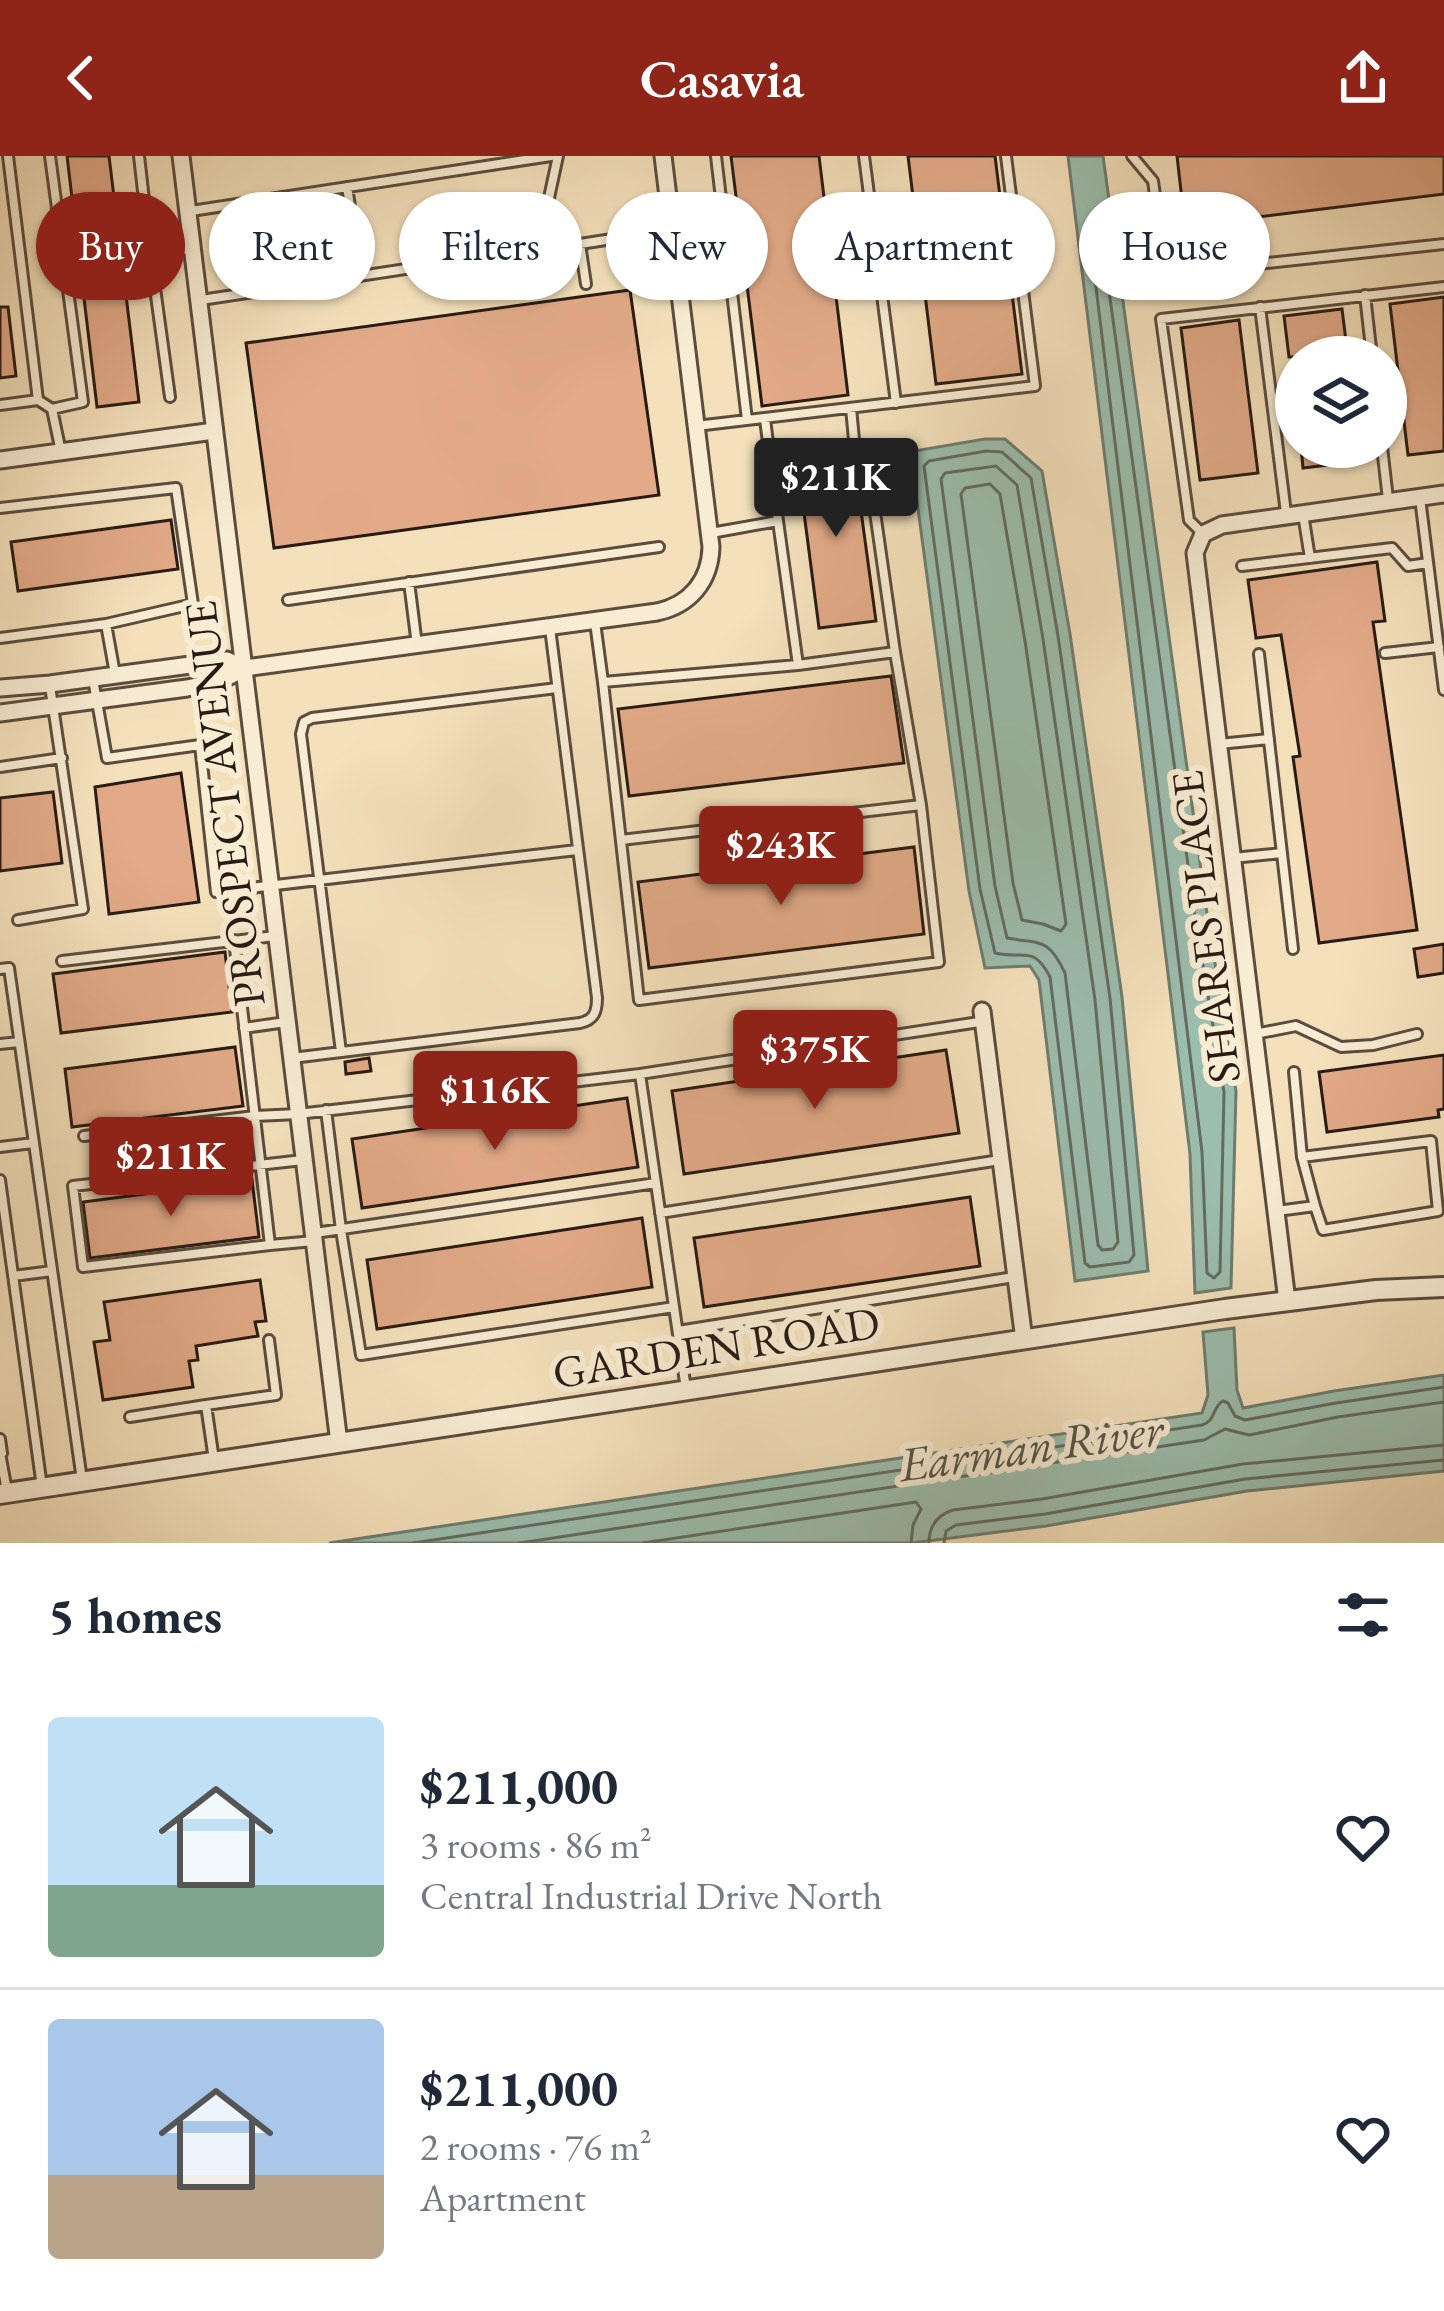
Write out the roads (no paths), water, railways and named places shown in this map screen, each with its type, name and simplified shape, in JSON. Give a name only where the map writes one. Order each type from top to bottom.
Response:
[{"type":"street","name":"PROSPECT AVENUE","points":[[181,156],[339,1443]]},
{"type":"street","points":[[663,156],[667,192]]},
{"type":"street","points":[[0,713],[220,681],[244,668],[668,610],[687,599],[698,589],[711,558],[681,300]]},
{"type":"street","points":[[0,460],[214,431]]},
{"type":"street","points":[[1201,539],[1222,525],[1444,494]]},
{"type":"street","name":"SHARES PLACE","points":[[1201,539],[1195,554],[1287,1301]]},
{"type":"street","points":[[0,688],[227,660],[244,668]]},
{"type":"street","points":[[983,1018],[1024,1340]]},
{"type":"street","name":"GARDEN ROAD","points":[[3,1493],[1287,1301],[1444,1286]]},
{"type":"lane","points":[[8,156],[38,400]]},
{"type":"lane","points":[[50,156],[83,402],[52,409]]},
{"type":"lane","points":[[140,156],[144,192]]},
{"type":"lane","points":[[316,192],[554,156],[538,249],[375,274]]},
{"type":"lane","points":[[716,156],[747,420]]},
{"type":"lane","points":[[864,156],[896,404]]},
{"type":"lane","points":[[696,426],[1034,386],[1006,156]]},
{"type":"lane","points":[[1132,156],[1153,181],[1166,274],[1444,244]]},
{"type":"lane","points":[[347,187],[348,192]]},
{"type":"lane","points":[[188,212],[209,209]]},
{"type":"lane","points":[[586,284],[580,244],[606,240]]},
{"type":"lane","points":[[185,250],[192,249]]},
{"type":"lane","points":[[1201,539],[1189,520],[1161,320],[1444,287]]},
{"type":"lane","points":[[1365,295],[1370,336]]},
{"type":"lane","points":[[198,300],[209,298]]},
{"type":"lane","points":[[157,300],[170,397]]},
{"type":"lane","points":[[1260,307],[1294,514],[1310,558]]},
{"type":"lane","points":[[0,405],[38,400],[52,409],[61,452]]},
{"type":"lane","points":[[595,621],[639,1000],[939,962],[921,805],[867,456],[854,440],[851,408]]},
{"type":"lane","points":[[766,419],[798,665]]},
{"type":"lane","points":[[1385,468],[1389,501]]},
{"type":"lane","points":[[0,508],[176,488],[193,604],[106,624],[0,638]]},
{"type":"lane","points":[[1420,496],[1444,690]]},
{"type":"lane","points":[[709,533],[778,521]]},
{"type":"lane","points":[[288,600],[659,547]]},
{"type":"lane","points":[[1242,566],[1392,548],[1408,566],[1428,563]]},
{"type":"lane","points":[[409,582],[417,645]]},
{"type":"lane","points":[[106,624],[115,675]]},
{"type":"lane","points":[[292,1058],[592,1018],[597,998],[550,627]]},
{"type":"lane","points":[[1385,653],[1438,646]]},
{"type":"lane","points":[[603,682],[895,652]]},
{"type":"lane","points":[[1259,654],[1293,949]]},
{"type":"lane","points":[[92,677],[107,758],[200,746],[216,892],[578,850]]},
{"type":"lane","points":[[18,920],[83,909],[50,684]]},
{"type":"lane","points":[[341,1052],[301,727],[307,719],[557,688]]},
{"type":"lane","points":[[1219,744],[1269,739]]},
{"type":"lane","points":[[0,767],[62,758]]},
{"type":"lane","points":[[621,840],[921,805]]},
{"type":"lane","points":[[1232,858],[1282,853]]},
{"type":"lane","points":[[62,961],[276,936]]},
{"type":"lane","points":[[234,940],[269,1245]]},
{"type":"lane","points":[[0,969],[9,968],[82,1481]]},
{"type":"lane","points":[[84,1136],[640,1074],[983,1018]]},
{"type":"lane","points":[[244,1028],[287,1022]]},
{"type":"lane","points":[[1254,1034],[1296,1026],[1341,1047],[1417,1034]]},
{"type":"lane","points":[[0,1044],[19,1042]]},
{"type":"lane","points":[[1294,1072],[1302,1157],[1324,1230],[1438,1211],[1431,1141],[1302,1157]]},
{"type":"lane","points":[[640,1074],[686,1390]]},
{"type":"lane","points":[[326,1110],[361,1355],[674,1307]]},
{"type":"lane","points":[[0,1147],[34,1143]]},
{"type":"lane","points":[[304,1160],[73,1186],[83,1267],[269,1245],[656,1183]]},
{"type":"lane","points":[[660,1213],[1001,1160]]},
{"type":"lane","points":[[0,1180],[42,1487]]},
{"type":"lane","points":[[1276,1211],[1315,1206]]},
{"type":"lane","points":[[13,1276],[52,1271]]},
{"type":"lane","points":[[678,1331],[1016,1277]]},
{"type":"lane","points":[[130,1418],[277,1395],[268,1340]]},
{"type":"lane","points":[[206,1405],[214,1462]]},
{"type":"lane","points":[[0,1439],[3,1493]]},
{"type":"water","points":[[1068,156],[1103,156],[1108,192],[1079,192],[1079,246]]},
{"type":"water","points":[[1086,300],[1123,300],[1208,921],[1236,1091],[1231,1288],[1195,1293],[1190,1154]]},
{"type":"water","points":[[1005,439],[1042,471],[1122,997],[1148,1271],[1075,1281],[1039,980],[1030,966],[985,968],[969,891],[911,456],[914,451]]},
{"type":"water","name":"Earman River","points":[[1234,1328],[1237,1390],[1243,1408],[1444,1375],[1444,1471],[1247,1491],[1046,1526],[912,1543],[329,1543],[1202,1413],[1208,1395],[1203,1332]]}]
